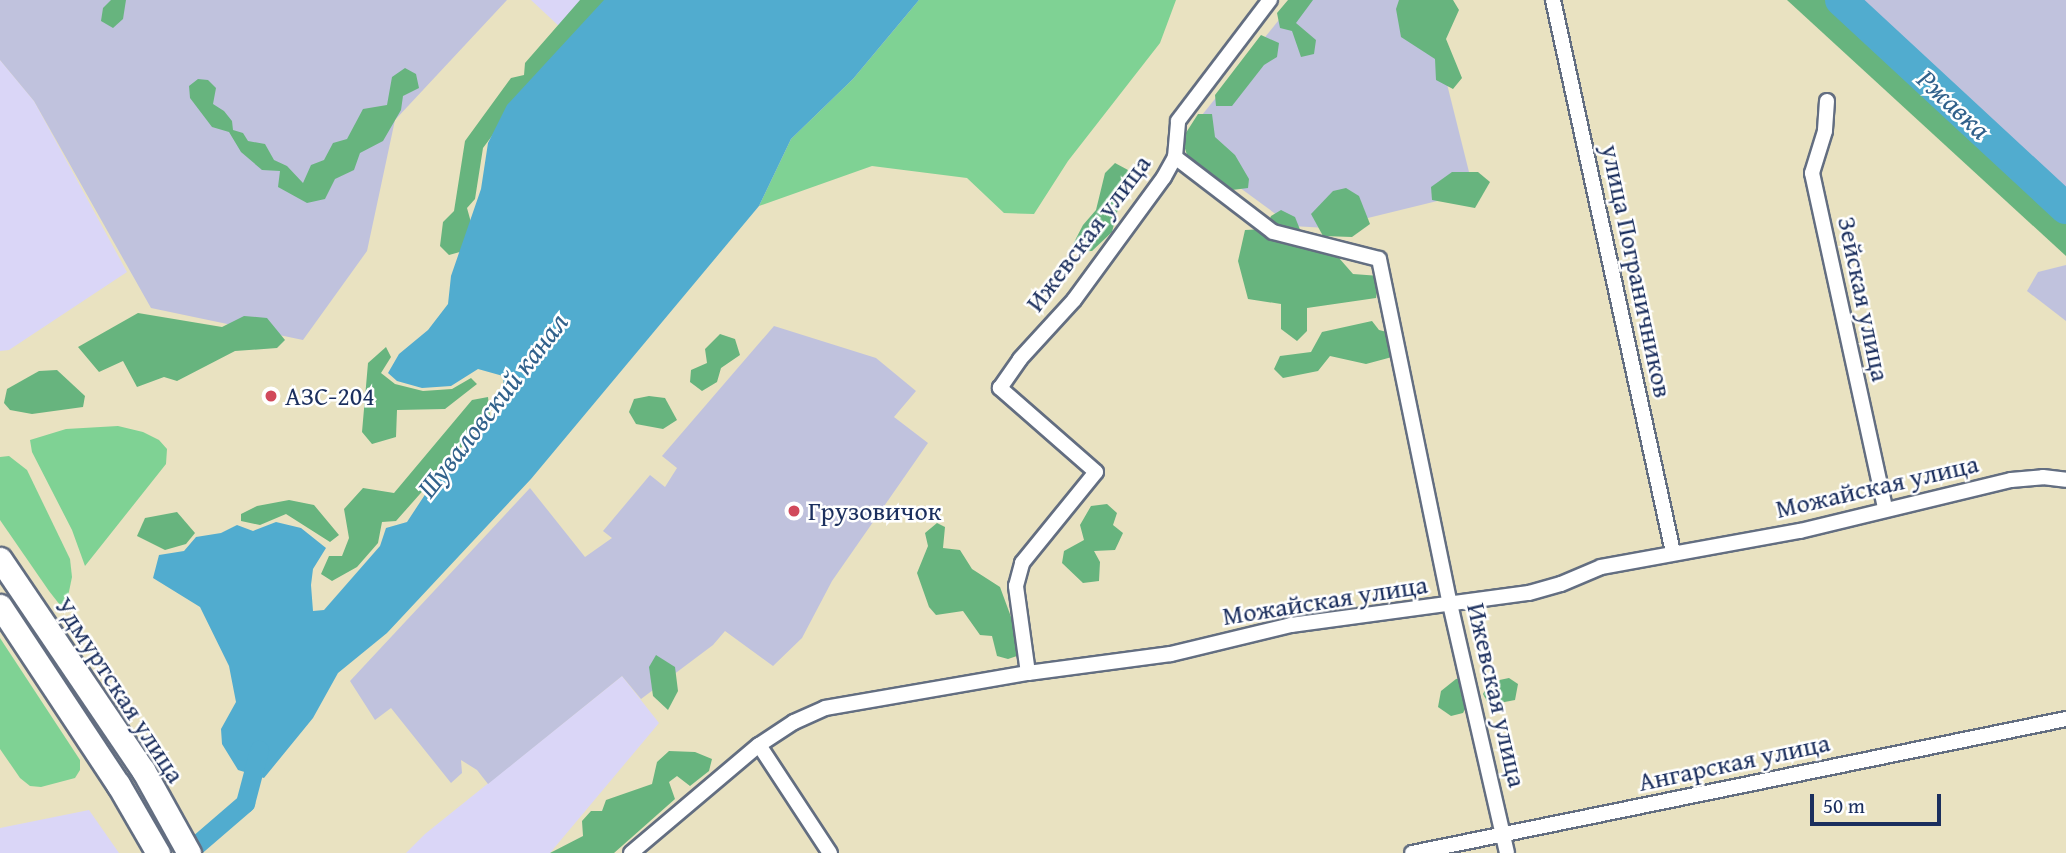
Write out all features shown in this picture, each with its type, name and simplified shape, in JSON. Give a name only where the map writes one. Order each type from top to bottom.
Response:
[{"type":"main road","name":"Удмуртская улица","points":[[0,559],[143,770],[189,853]]},
{"type":"main road","name":"Удмуртская улица","points":[[0,606],[153,844]]},
{"type":"street","points":[[1175,157],[1178,121],[1270,0]]},
{"type":"street","name":"улица Пограничников","points":[[1553,0],[1673,552]]},
{"type":"street","name":"Зейская улица","points":[[1827,101],[1825,131],[1812,173],[1885,509]]},
{"type":"street","name":"Ижевская улица","points":[[1028,673],[1016,586],[1023,563],[1096,472],[1000,388],[1020,359],[1074,299],[1164,177],[1175,157],[1273,232],[1379,258],[1451,604],[1507,853]]},
{"type":"street","name":"Можайская улица","points":[[631,853],[759,745],[794,722],[825,709],[1028,673],[1171,654],[1291,625],[1529,593],[1561,584],[1601,566],[1800,531],[2011,480],[2043,477],[2066,480]]},
{"type":"street","name":"Ангарская улица","points":[[1412,853],[2066,719]]},
{"type":"street","points":[[759,745],[830,853]]},
{"type":"shaded area","points":[[0,0],[507,0],[395,120],[367,251],[303,340],[151,308],[34,101],[0,60]]},
{"type":"shaded area","points":[[531,0],[584,0],[561,28]]},
{"type":"shaded area","points":[[1295,0],[1426,0],[1474,192],[1327,228],[1292,226],[1191,152],[1185,136]]},
{"type":"shaded area","points":[[1799,0],[2066,0],[2066,249]]},
{"type":"shaded area","points":[[0,60],[34,101],[127,272],[9,350],[0,351]]},
{"type":"shaded area","points":[[2066,265],[2066,321],[2027,291],[2038,272]]},
{"type":"shaded area","points":[[774,326],[876,358],[916,391],[894,417],[928,443],[832,581],[802,638],[773,666],[725,631],[713,645],[641,699],[622,676],[488,784],[477,770],[461,760],[462,773],[451,783],[391,708],[375,720],[350,681],[530,488],[585,557],[612,538],[603,531],[650,475],[665,487],[677,468],[662,456]]},
{"type":"shaded area","points":[[622,676],[659,723],[550,853],[406,853],[425,834]]},
{"type":"shaded area","points":[[89,810],[119,853],[0,853],[0,828]]},
{"type":"green space","points":[[111,0],[126,0],[123,19],[113,28],[101,21],[103,8]]},
{"type":"green space","points":[[580,0],[614,0],[529,86],[483,148],[475,199],[467,208],[472,226],[467,250],[449,255],[440,246],[443,222],[454,211],[465,141],[511,78],[524,75],[525,63]]},
{"type":"green space","points":[[919,0],[1176,0],[1160,43],[1068,161],[1034,214],[1004,213],[967,178],[872,166],[759,206],[791,139],[853,79]]},
{"type":"green space","points":[[1288,0],[1313,0],[1296,23],[1316,40],[1314,54],[1301,57],[1292,31],[1280,28],[1277,13]]},
{"type":"green space","points":[[1399,0],[1453,0],[1459,10],[1446,39],[1462,78],[1453,89],[1436,80],[1435,59],[1401,37],[1396,9]]},
{"type":"green space","points":[[1787,0],[1841,0],[2004,150],[2066,217],[2066,256]]},
{"type":"green space","points":[[1261,35],[1279,43],[1277,57],[1264,65],[1232,106],[1216,106],[1215,95]]},
{"type":"green space","points":[[405,68],[416,74],[419,88],[403,96],[401,110],[383,141],[360,153],[354,170],[335,179],[325,199],[307,203],[278,187],[280,171],[262,170],[241,152],[229,132],[212,127],[190,98],[189,86],[198,79],[208,80],[216,88],[213,104],[224,111],[232,121],[233,130],[243,133],[248,141],[265,144],[274,160],[287,166],[303,183],[311,165],[324,160],[333,143],[347,139],[363,109],[387,105],[392,77]]},
{"type":"green space","points":[[1198,114],[1212,114],[1215,137],[1235,155],[1249,179],[1248,188],[1232,190],[1187,155],[1182,139]]},
{"type":"green space","points":[[1115,163],[1128,170],[1112,232],[1092,251],[1069,252],[1083,225],[1096,210],[1105,173]]},
{"type":"green space","points":[[1452,172],[1478,172],[1490,182],[1475,208],[1432,200],[1431,187]]},
{"type":"green space","points":[[1346,188],[1359,196],[1370,224],[1352,237],[1323,236],[1311,214],[1333,191]]},
{"type":"green space","points":[[1281,210],[1295,217],[1305,242],[1332,250],[1353,274],[1380,276],[1376,298],[1307,308],[1307,331],[1297,341],[1281,329],[1281,304],[1248,299],[1238,261],[1245,230],[1265,229],[1271,216]]},
{"type":"green space","points":[[138,313],[222,327],[244,316],[267,318],[285,340],[277,348],[235,351],[177,381],[164,377],[137,387],[123,361],[99,372],[78,347]]},
{"type":"green space","points":[[1372,321],[1379,330],[1391,333],[1392,357],[1366,364],[1330,356],[1318,371],[1283,378],[1274,369],[1280,356],[1311,352],[1322,332]]},
{"type":"green space","points":[[720,334],[735,339],[740,355],[721,368],[717,382],[702,391],[690,382],[691,370],[707,363],[705,349]]},
{"type":"green space","points":[[386,347],[391,357],[381,373],[395,384],[423,391],[452,389],[471,378],[477,384],[445,409],[397,410],[396,437],[372,444],[362,432],[368,363]]},
{"type":"green space","points":[[57,370],[85,396],[83,407],[32,414],[10,410],[4,403],[7,389],[39,371]]},
{"type":"green space","points":[[649,396],[665,398],[677,420],[663,429],[636,424],[629,412],[634,399]]},
{"type":"green space","points":[[488,397],[490,415],[396,521],[382,522],[378,543],[357,567],[332,581],[321,574],[329,556],[342,556],[349,538],[344,509],[363,488],[394,493],[472,400]]},
{"type":"green space","points":[[118,426],[143,432],[159,440],[167,449],[166,464],[85,566],[72,530],[32,452],[30,440],[66,429]]},
{"type":"green space","points":[[9,456],[27,470],[70,559],[72,577],[66,606],[60,605],[49,591],[0,520],[0,457]]},
{"type":"green space","points":[[289,500],[314,505],[339,535],[330,542],[286,514],[260,525],[241,521],[241,514],[257,506]]},
{"type":"green space","points":[[1107,504],[1117,513],[1113,525],[1123,533],[1115,550],[1094,551],[1100,562],[1099,581],[1083,583],[1062,563],[1064,551],[1084,540],[1080,525],[1091,506]]},
{"type":"green space","points":[[177,512],[195,533],[186,544],[165,550],[137,536],[145,518]]},
{"type":"green space","points":[[937,523],[945,527],[943,548],[960,550],[972,569],[1000,587],[1018,636],[1017,656],[1008,659],[997,656],[992,636],[980,635],[963,611],[936,615],[929,607],[917,573],[928,546],[925,533]]},
{"type":"green space","points":[[0,638],[80,760],[80,770],[75,778],[41,787],[30,786],[20,778],[0,749]]},
{"type":"green space","points":[[656,655],[675,667],[678,691],[668,710],[653,696],[649,667]]},
{"type":"green space","points":[[1470,677],[1475,691],[1463,713],[1451,716],[1438,707],[1441,691],[1456,679]]},
{"type":"green space","points":[[1509,678],[1518,684],[1515,700],[1489,705],[1483,694],[1490,682]]},
{"type":"green space","points":[[669,751],[695,752],[712,759],[709,771],[690,786],[677,776],[669,782],[675,799],[614,853],[550,853],[583,836],[582,821],[591,811],[602,811],[606,800],[652,784],[657,762]]},
{"type":"water","points":[[604,0],[919,0],[853,79],[791,139],[759,206],[531,479],[387,633],[338,673],[313,718],[264,778],[238,770],[222,744],[221,729],[236,702],[229,666],[200,607],[153,578],[159,555],[184,551],[196,537],[221,533],[237,525],[253,531],[276,522],[301,528],[326,548],[313,569],[311,585],[313,611],[324,610],[380,546],[386,528],[407,522],[434,481],[495,413],[504,390],[503,376],[478,369],[451,386],[422,388],[397,381],[388,373],[399,354],[428,330],[448,304],[451,276],[481,189],[488,143],[507,105]]},
{"type":"waterway","name":"Ржавка","points":[[1841,0],[2066,208]]},
{"type":"waterway","name":"Шуваловский канал","points":[[187,853],[245,803],[259,750]]},
{"type":"place","name":"АЗС-204","points":[[271,396]]},
{"type":"place","name":"Грузовичок","points":[[794,511]]}]
